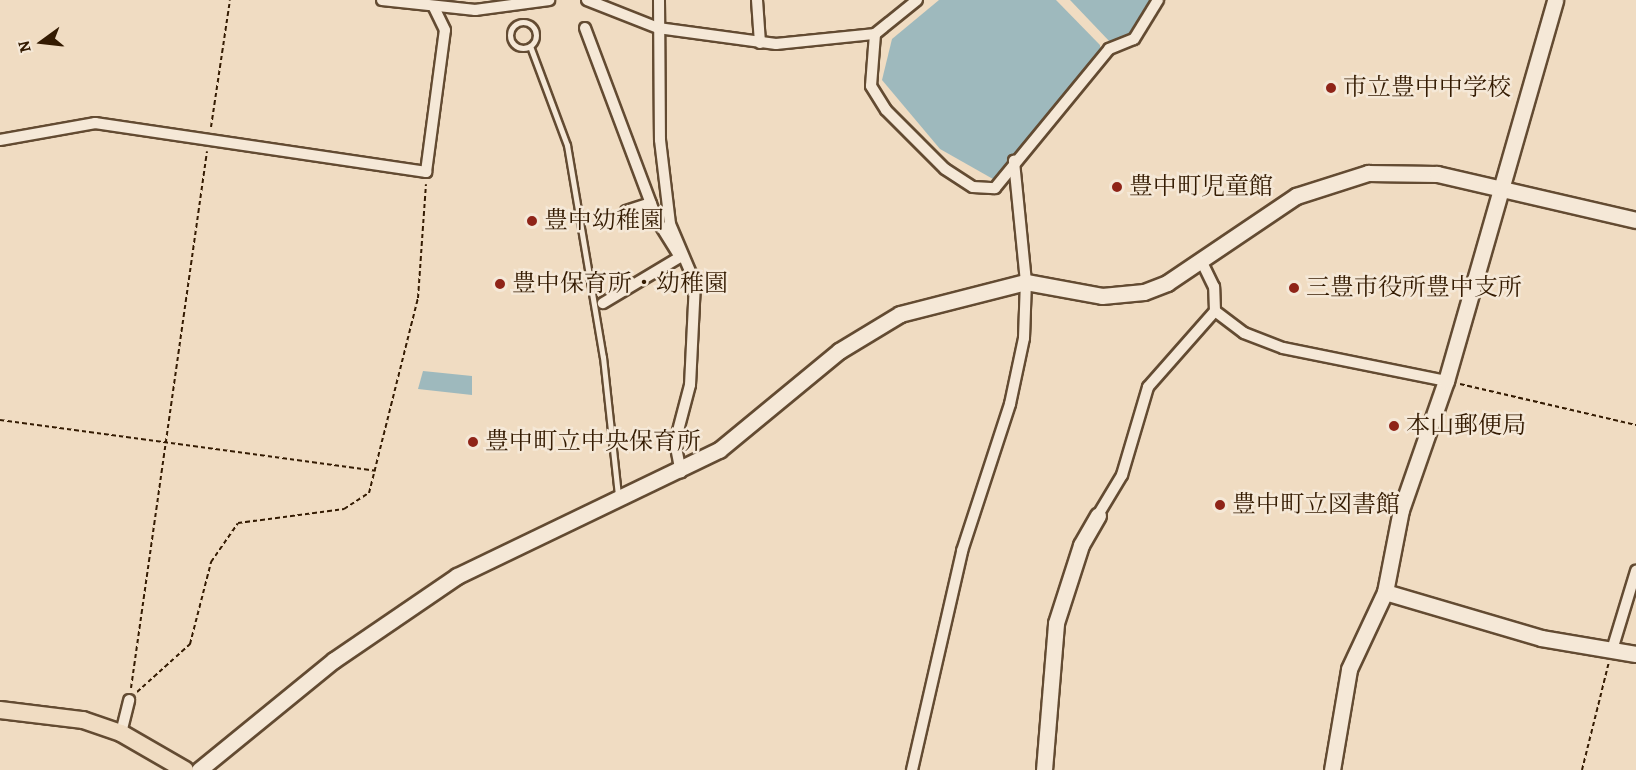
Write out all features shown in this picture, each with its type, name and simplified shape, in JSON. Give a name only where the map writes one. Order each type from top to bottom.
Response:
[{"type":"main road","points":[[0,710],[83,720],[121,734],[185,770]]},
{"type":"street","points":[[382,0],[475,10],[549,0]]},
{"type":"street","points":[[587,0],[658,28],[760,43],[875,34],[917,0]]},
{"type":"street","points":[[659,0],[660,140],[670,224],[680,257]]},
{"type":"street","points":[[757,0],[760,43]]},
{"type":"street","points":[[875,34],[871,86],[885,110],[945,169],[973,187],[995,188],[1014,161],[1109,49],[1134,39],[1158,0]]},
{"type":"street","points":[[1332,770],[1349,669],[1385,592],[1401,510],[1446,381],[1555,0]]},
{"type":"street","points":[[0,140],[95,123],[426,172],[445,30],[434,7]]},
{"type":"street","points":[[585,28],[651,203],[695,283],[690,385],[675,442],[681,472]]},
{"type":"street","points":[[912,770],[962,551],[1010,404],[1024,338],[1026,282],[1014,161]]},
{"type":"street","points":[[199,770],[334,660],[457,576],[681,472],[719,450],[871,328],[980,289],[1026,282],[1124,296],[1167,283],[1296,196],[1368,173],[1437,174],[1502,191],[1636,220]]},
{"type":"street","points":[[626,211],[651,203]]},
{"type":"street","points":[[603,303],[680,257]]},
{"type":"street","points":[[1201,260],[1214,287],[1215,311],[1225,322],[1283,348],[1446,381]]},
{"type":"street","points":[[1044,770],[1056,623],[1081,545],[1122,475],[1148,387],[1215,311]]},
{"type":"street","points":[[1612,650],[1636,571]]},
{"type":"street","points":[[1385,592],[1540,638],[1636,654]]},
{"type":"street","points":[[121,734],[129,700]]},
{"type":"lane","points":[[530,46],[512,41],[517,23],[530,24],[535,31],[530,46],[567,145],[603,357],[619,501]]},
{"type":"path","points":[[230,0],[129,698],[190,644],[211,562],[238,523],[360,503],[376,471],[418,298],[426,172]]},
{"type":"path","points":[[1446,381],[1636,425]]},
{"type":"path","points":[[0,420],[376,471]]},
{"type":"path","points":[[1582,770],[1612,650]]},
{"type":"water","points":[[939,0],[1056,0],[1100,45],[1101,53],[993,179],[940,149],[882,80],[892,39]]},
{"type":"water","points":[[1070,0],[1152,0],[1129,34],[1111,43]]},
{"type":"water","points":[[423,371],[472,376],[472,395],[418,389]]},
{"type":"place","name":"市立豊中中学校","points":[[1331,88]]},
{"type":"place","name":"豊中町児童館","points":[[1117,187]]},
{"type":"place","name":"豊中幼稚園","points":[[532,221]]},
{"type":"place","name":"豊中保育所・幼稚園","points":[[500,284]]},
{"type":"place","name":"三豊市役所豊中支所","points":[[1294,288]]},
{"type":"place","name":"本山郵便局","points":[[1394,426]]},
{"type":"place","name":"豊中町立中央保育所","points":[[473,442]]},
{"type":"place","name":"豊中町立図書館","points":[[1220,505]]}]
